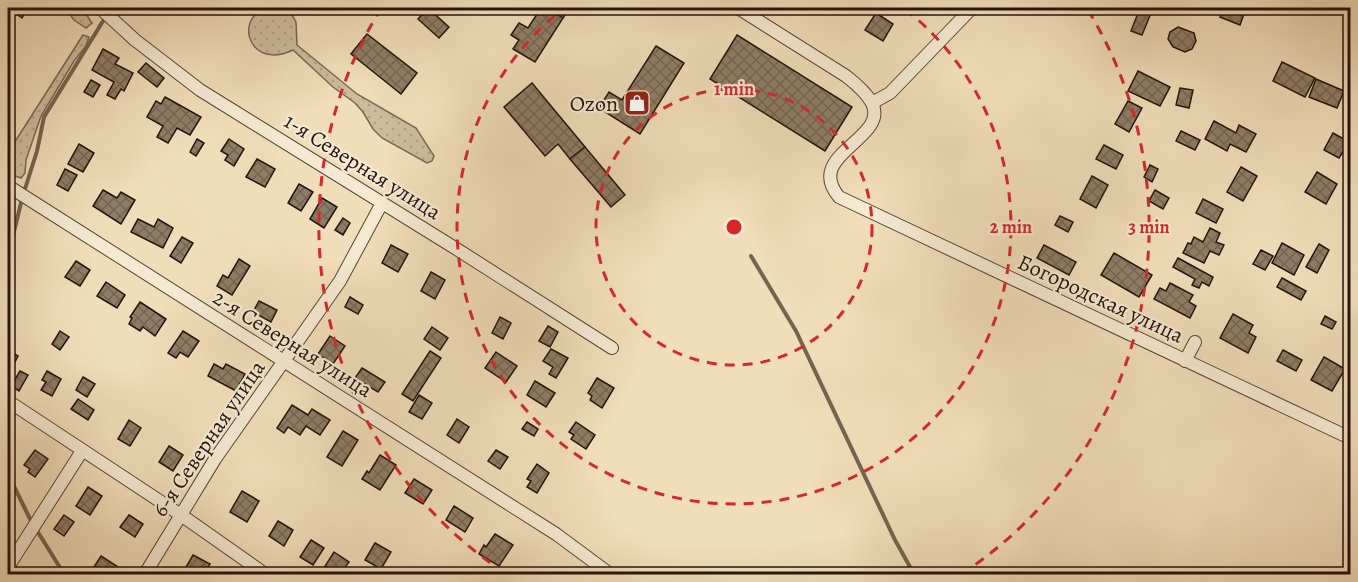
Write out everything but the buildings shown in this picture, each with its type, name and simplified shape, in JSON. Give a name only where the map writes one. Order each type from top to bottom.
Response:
[{"type":"street","name":"1-я Северная улица","points":[[100,8],[135,40],[200,90],[612,348]]},
{"type":"street","points":[[738,8],[846,76],[872,103],[890,93],[972,8]]},
{"type":"street","name":"Богородская улица","points":[[872,103],[874,111],[872,121],[831,169],[831,182],[839,197],[1350,438]]},
{"type":"street","name":"2-я Северная улица","points":[[8,186],[556,534],[610,574]]},
{"type":"street","name":"6-я Северная улица","points":[[146,574],[215,459],[340,281],[382,204]]},
{"type":"street","points":[[1185,361],[1195,342]]},
{"type":"street","points":[[8,401],[181,515],[265,574]]},
{"type":"street","points":[[8,567],[82,450]]},
{"type":"shaded area","points":[[65,8],[82,8],[92,23],[86,28],[74,20]]},
{"type":"shaded area","points":[[266,8],[288,8],[296,22],[297,45],[357,94],[416,128],[434,156],[432,161],[427,163],[382,138],[355,103],[333,87],[293,50],[278,55],[266,54],[257,49],[251,41],[250,22],[256,14]]},
{"type":"shaded area","points":[[83,35],[89,37],[86,46],[74,61],[41,116],[26,160],[25,173],[21,178],[15,176],[8,164],[9,151]]},
{"type":"waterway","points":[[24,192],[37,151],[44,117],[111,8]]},
{"type":"waterway","points":[[8,256],[22,199]]},
{"type":"waterway","points":[[751,256],[796,331],[895,540],[914,574]]},
{"type":"waterway","points":[[8,474],[32,523]]},
{"type":"waterway","points":[[36,529],[64,574]]},
{"type":"place","name":"Ozon","points":[[637,103]]}]
